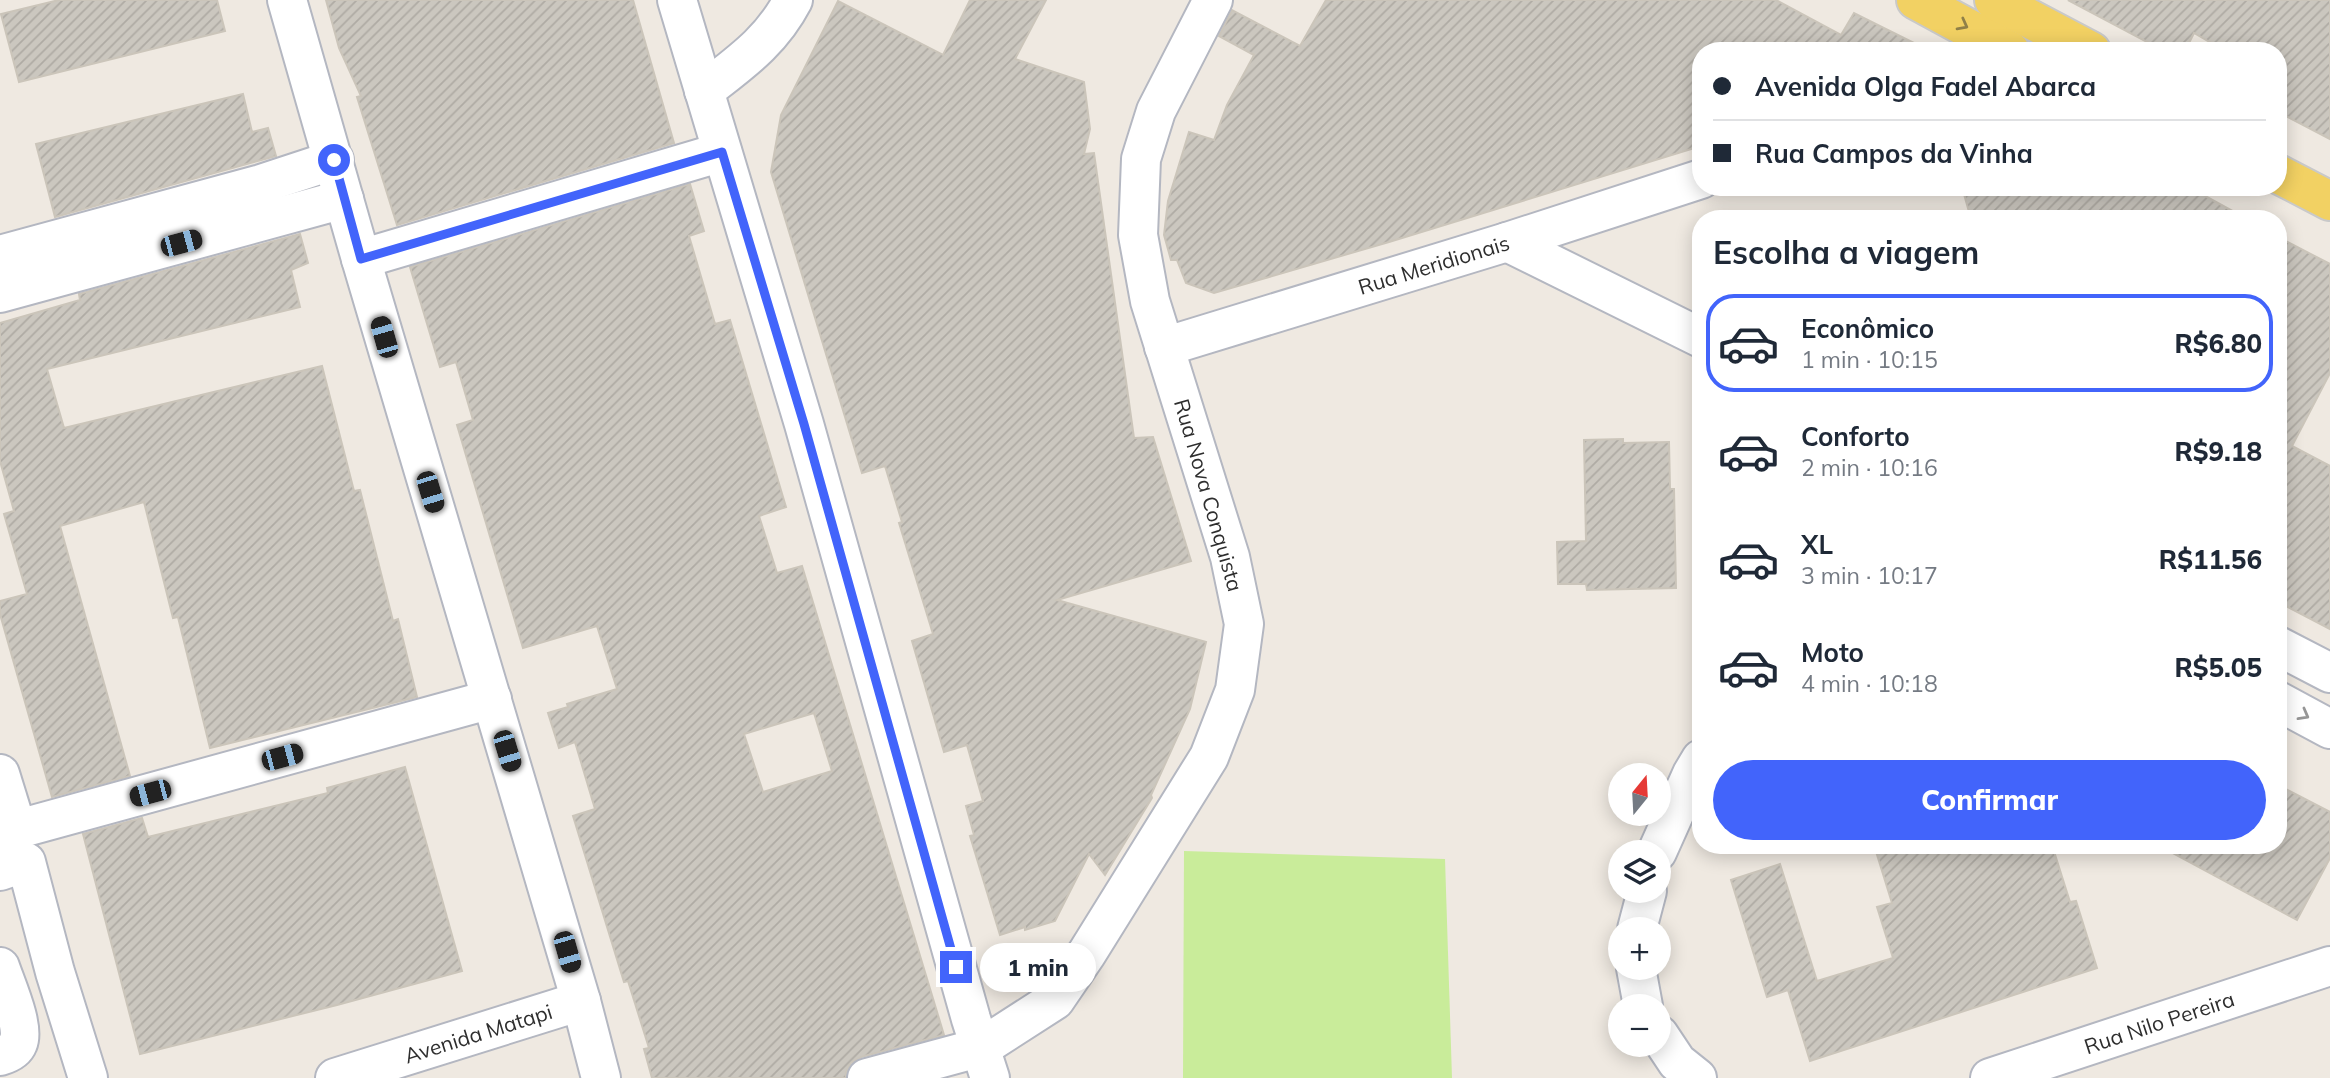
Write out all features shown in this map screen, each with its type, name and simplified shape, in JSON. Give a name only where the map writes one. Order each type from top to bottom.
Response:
[{"type":"main road","points":[[1916,0],[1993,42]]},
{"type":"main road","points":[[1994,0],[2063,42]]},
{"type":"main road","points":[[2287,179],[2330,201]]},
{"type":"street","points":[[287,0],[581,1001],[601,1078]]},
{"type":"street","points":[[677,0],[804,424],[971,1019],[986,1063]]},
{"type":"street","points":[[704,90],[757,50],[784,18],[793,0]]},
{"type":"street","name":"Rua Nova Conquista","points":[[867,1078],[986,1063],[1055,1000],[1209,757],[1235,690],[1244,624],[1242,610],[1230,557],[1150,301],[1138,235],[1142,159],[1156,111],[1213,0]]},
{"type":"street","points":[[361,259],[722,152]]},
{"type":"street","points":[[0,255],[261,184],[334,160]]},
{"type":"street","name":"Rua Meridionais","points":[[1164,347],[1507,242],[1692,182]]},
{"type":"street","points":[[0,293],[344,199]]},
{"type":"street","points":[[1507,242],[1692,334]]},
{"type":"street","points":[[2287,651],[2330,673]]},
{"type":"street","points":[[0,774],[8,832],[492,699]]},
{"type":"street","points":[[2287,706],[2330,729]]},
{"type":"street","points":[[1662,840],[1692,774]]},
{"type":"street","points":[[0,871],[26,862],[55,972],[88,1078]]},
{"type":"street","name":"Rua Nilo Pereira","points":[[1990,1078],[2330,966]]},
{"type":"street","points":[[0,967],[19,1027],[19,1042],[14,1050],[0,1056]]},
{"type":"street","name":"Avenida Matapi","points":[[335,1078],[581,1001]]},
{"type":"street","points":[[1671,1053],[1677,1062],[1697,1078]]},
{"type":"green space","points":[[1184,851],[1445,859],[1452,1078],[1183,1078]]},
{"type":"building","points":[[59,0],[217,0],[225,31],[19,82],[1,14]]},
{"type":"building","points":[[326,0],[633,0],[674,143],[397,225],[357,97],[361,96],[339,48]]},
{"type":"building","points":[[970,0],[1046,0],[1015,59],[1084,82],[1090,129],[1084,154],[1094,153],[1134,438],[1153,437],[1191,561],[1057,600],[1206,642],[1190,709],[1152,798],[1105,875],[1089,854],[1055,921],[1000,935],[970,836],[974,835],[966,806],[983,801],[967,745],[944,752],[912,641],[933,634],[899,523],[902,522],[885,466],[862,473],[771,172],[781,115],[838,1],[943,55]]},
{"type":"building","points":[[1326,0],[1776,0],[1841,35],[1854,13],[1912,42],[1692,42],[1692,149],[1214,293],[1186,283],[1177,260],[1171,260],[1164,235],[1168,201],[1189,132],[1214,140],[1227,105],[1254,55],[1219,36],[1232,10],[1300,46]]},
{"type":"building","points":[[2068,0],[2330,0],[2330,139],[2287,117],[2287,42],[2210,42],[2194,33],[2190,42],[2147,42]]},
{"type":"building","points":[[243,94],[252,132],[268,128],[276,156],[55,217],[36,144]]},
{"type":"building","points":[[690,184],[704,231],[689,236],[715,324],[730,320],[786,507],[759,516],[777,573],[802,566],[944,1035],[861,1057],[851,1063],[846,1078],[652,1078],[644,1049],[649,1048],[628,981],[624,982],[573,816],[595,809],[575,742],[559,748],[548,713],[568,707],[567,704],[617,689],[597,626],[523,648],[457,425],[473,420],[456,362],[440,367],[410,267]],"holes":[[[814,713],[832,771],[763,792],[744,734]]]},
{"type":"building","points":[[1965,196],[2205,196],[2231,210],[1968,210]]},
{"type":"building","points":[[300,234],[308,263],[291,270],[300,307],[47,369],[64,428],[322,366],[354,491],[360,490],[393,621],[398,619],[417,697],[210,748],[178,617],[173,618],[144,502],[60,526],[130,776],[52,797],[0,614],[0,601],[27,594],[4,514],[14,511],[0,461],[0,323],[80,300],[79,294]]},
{"type":"building","points":[[2287,242],[2330,264],[2330,373],[2292,446],[2330,466],[2330,629],[2287,607]]},
{"type":"building","points":[[1623,439],[1623,443],[1669,442],[1670,489],[1674,489],[1676,588],[1587,590],[1586,584],[1558,584],[1557,542],[1586,541],[1584,440]]},
{"type":"building","points":[[405,767],[462,971],[140,1054],[83,834],[142,818],[148,837],[328,793],[327,788]]},
{"type":"building","points":[[2287,790],[2330,812],[2330,858],[2297,920],[2175,854],[2287,854]]},
{"type":"building","points":[[1877,854],[2055,854],[2070,902],[2076,901],[2097,968],[1810,1061],[1788,990],[1767,997],[1731,880],[1780,864],[1817,981],[1893,958],[1877,907],[1892,903]]},
{"type":"route","points":[[334,160],[361,259],[722,152],[804,424],[956,967]]}]
